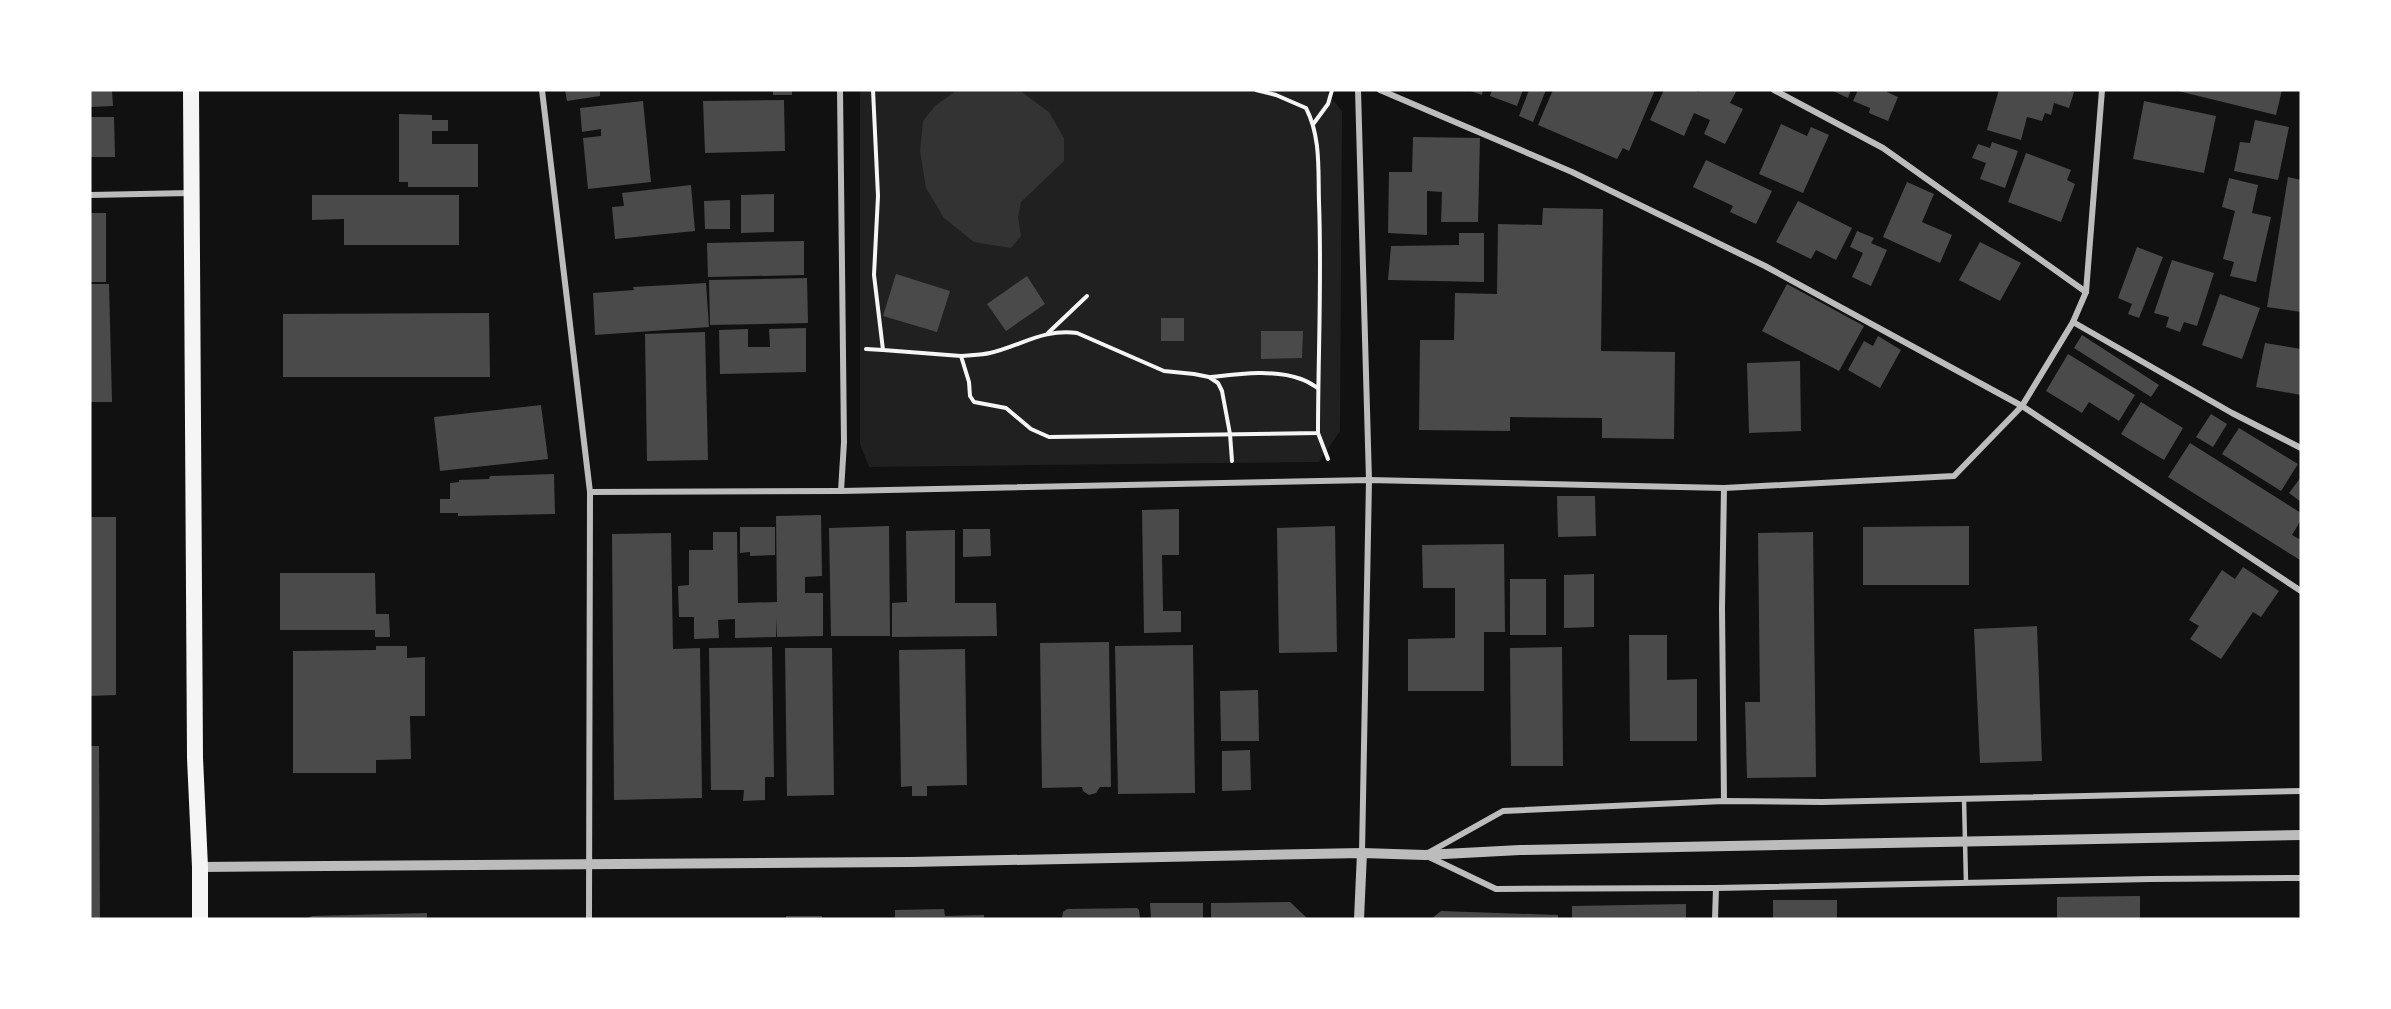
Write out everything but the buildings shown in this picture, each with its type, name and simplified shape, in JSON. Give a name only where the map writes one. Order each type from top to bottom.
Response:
[{"type":"highway","points":[[190,90],[195,758],[200,919]]},
{"type":"street","points":[[542,90],[590,492],[589,919]]},
{"type":"street","points":[[840,90],[844,442],[841,491]]},
{"type":"street","points":[[1358,90],[1369,480],[1359,919]]},
{"type":"street","points":[[1380,90],[1572,172],[1765,266],[2022,406],[2301,591]]},
{"type":"street","points":[[1774,90],[1883,148],[2086,292]]},
{"type":"street","points":[[590,492],[841,491],[1369,480],[1724,488],[1954,477],[2022,406],[2073,322],[2086,292],[2102,90]]},
{"type":"street","points":[[90,195],[192,193]]},
{"type":"street","points":[[2073,322],[2232,413],[2301,448]]},
{"type":"street","points":[[1724,488],[1722,608],[1724,801]]},
{"type":"street","points":[[1425,855],[1503,811],[1724,801],[1822,802],[2301,791]]},
{"type":"street","points":[[200,867],[910,862],[1362,853],[1425,855],[1520,850],[2301,835]]},
{"type":"street","points":[[1425,855],[1496,889],[1716,888],[2301,878]]},
{"type":"street","points":[[1715,919],[1716,888]]},
{"type":"lane","points":[[1964,799],[1966,883]]},
{"type":"path","points":[[873,90],[878,196],[874,275],[883,350],[961,356],[989,353],[1047,333],[1066,332],[1077,333],[1164,371],[1209,377],[1240,374],[1276,375],[1300,378],[1318,387]]},
{"type":"path","points":[[961,356],[969,382],[970,396],[974,402],[1006,408],[1041,435],[1050,437],[1318,433],[1321,242],[1314,123],[1306,108],[1256,90]]},
{"type":"path","points":[[1314,123],[1328,104],[1332,90]]},
{"type":"path","points":[[1047,333],[1088,296]]},
{"type":"path","points":[[1209,377],[1218,382],[1222,391],[1230,434]]},
{"type":"shaded area","points":[[860,90],[1325,90],[1342,111],[1340,431],[1319,462],[869,467],[860,444]]},
{"type":"shaded area","points":[[957,90],[1019,90],[1049,112],[1064,138],[1064,161],[1021,202],[1018,217],[1021,236],[1011,248],[974,242],[944,218],[926,188],[920,151],[923,121],[935,106]]}]
